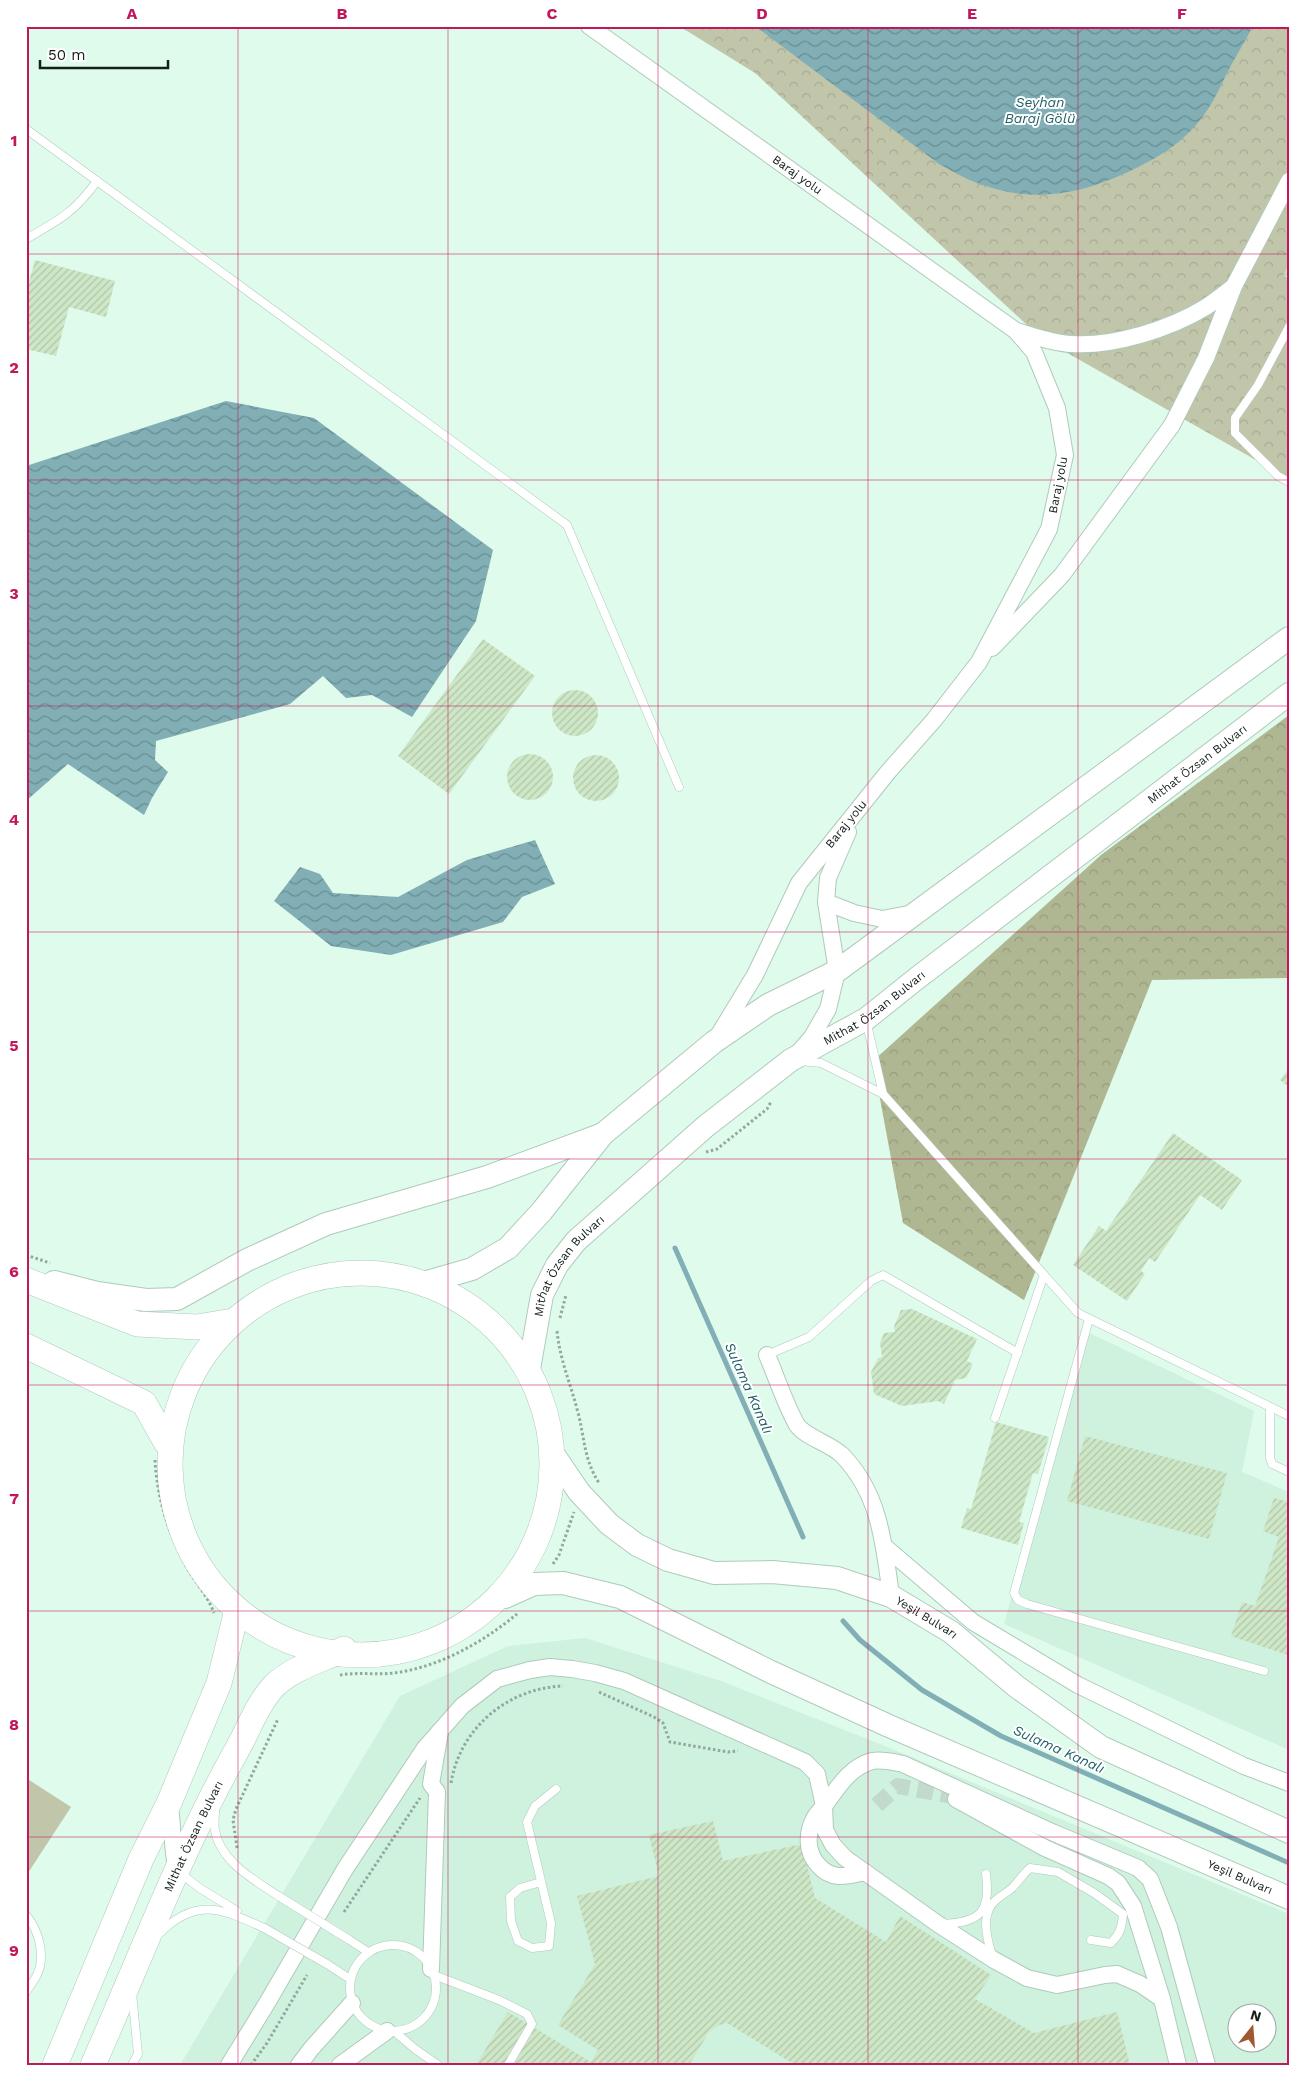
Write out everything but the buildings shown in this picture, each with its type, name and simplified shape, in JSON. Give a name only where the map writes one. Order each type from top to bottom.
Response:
[{"type":"main road","points":[[161,1447],[202,1359],[233,1321],[254,1304],[306,1282],[346,1272],[427,1282],[472,1269],[508,1248],[542,1210],[603,1134],[714,1042],[768,1005],[837,971],[1289,638]]},
{"type":"main road","name":"Mithat Özsan Bulvarı","points":[[529,1369],[542,1295],[557,1265],[571,1247],[706,1126],[791,1060],[866,1019],[1289,694]]},
{"type":"main road","points":[[26,1274],[97,1293],[146,1300],[177,1299],[247,1260],[326,1224],[487,1177],[603,1134]]},
{"type":"main road","points":[[26,1280],[137,1324],[197,1327],[233,1321]]},
{"type":"main road","points":[[226,1614],[282,1638],[344,1649],[400,1652],[435,1643],[514,1603],[535,1546],[553,1488],[556,1458],[547,1409],[529,1369],[508,1344],[474,1311],[427,1282]]},
{"type":"main road","points":[[26,1346],[144,1403],[161,1447],[163,1480],[173,1519],[188,1555],[215,1588],[226,1614],[219,1683],[169,1803],[141,1859],[55,2065]]},
{"type":"main road","name":"Yeşil Bulvarı","points":[[556,1458],[579,1492],[609,1524],[637,1545],[668,1560],[714,1572],[772,1572],[837,1578],[891,1596],[951,1632],[1017,1687],[1101,1747],[1289,1832]]},
{"type":"main road","name":"Yeşil Bulvarı","points":[[514,1603],[534,1584],[563,1583],[620,1597],[771,1672],[889,1726],[1289,1898]]},
{"type":"main road","name":"Mithat Özsan Bulvarı","points":[[93,2065],[177,1871],[223,1774],[263,1702],[274,1686],[296,1672],[344,1649]]},
{"type":"street","name":"Baraj yolu","points":[[589,26],[1016,330],[1034,352],[1057,408],[1065,455],[1049,529],[979,662],[934,720],[888,772],[799,883],[755,975],[714,1042]]},
{"type":"street","points":[[979,662],[1062,576],[1172,425],[1206,358],[1234,286],[1289,181]]},
{"type":"street","points":[[1016,330],[1042,339],[1072,344],[1119,341],[1171,324],[1205,308],[1234,286]]},
{"type":"street","points":[[791,1060],[812,1037],[828,1009],[837,971],[826,902],[828,878],[857,811]]},
{"type":"street","points":[[826,902],[854,913],[882,919],[916,913]]},
{"type":"street","points":[[767,1355],[798,1427],[840,1453],[852,1467],[874,1503],[884,1546],[891,1596]]},
{"type":"street","points":[[884,1546],[973,1622],[1078,1685],[1244,1766],[1289,1783]]},
{"type":"street","points":[[229,2065],[345,1869],[425,1748],[462,1706],[497,1679],[550,1667],[596,1673],[624,1681],[805,1762],[817,1774],[824,1806],[825,1830],[833,1845],[845,1858],[938,1924],[994,1960],[1027,1978],[1058,1986],[1117,1974],[1140,1984],[1162,1999]]},
{"type":"street","points":[[433,1972],[438,1792],[431,1784],[440,1731]]},
{"type":"street","points":[[865,1872],[844,1877],[824,1872],[812,1859],[808,1847],[810,1831],[815,1816],[841,1783],[861,1766],[883,1760],[903,1764],[1138,1868],[1150,1879],[1169,1927],[1207,2065]]},
{"type":"street","points":[[952,1796],[1045,1848],[1108,1876],[1118,1883],[1133,1906],[1162,1999],[1178,2065]]},
{"type":"street","points":[[169,1803],[173,1824],[174,1857],[177,1871]]},
{"type":"street","points":[[299,2065],[352,2003]]},
{"type":"street","points":[[340,2065],[391,2031]]},
{"type":"lane","points":[[26,129],[567,524],[679,787]]},
{"type":"lane","points":[[26,239],[64,218],[82,200],[97,180]]},
{"type":"lane","points":[[1289,327],[1258,385],[1235,418],[1234,433],[1278,476],[1289,482]]},
{"type":"lane","points":[[866,1019],[883,1094]]},
{"type":"lane","points":[[791,1060],[821,1063],[883,1094],[1078,1314],[1289,1416]]},
{"type":"lane","points":[[767,1355],[809,1337],[871,1281],[884,1275],[1018,1353]]},
{"type":"lane","points":[[994,1418],[1044,1275]]},
{"type":"lane","points":[[1089,1319],[1014,1593],[1018,1600],[1027,1604],[1264,1671]]},
{"type":"lane","points":[[1270,1408],[1270,1458],[1272,1464],[1289,1472]]},
{"type":"lane","points":[[223,1774],[215,1809],[215,1830],[221,1845],[231,1860],[280,1897],[368,1952]]},
{"type":"lane","points":[[541,1882],[520,1888],[510,1897],[511,1921],[518,1941],[532,1948],[549,1946],[551,1923],[528,1822],[535,1806],[556,1789]]},
{"type":"lane","points":[[994,1960],[987,1940],[985,1923],[989,1910],[994,1901],[1010,1890],[1030,1868],[1058,1872],[1094,1893],[1123,1914],[1122,1926],[1118,1936],[1111,1943],[1091,1940]]},
{"type":"lane","points":[[177,1871],[201,1889],[350,1979]]},
{"type":"lane","points":[[938,1924],[964,1923],[974,1919],[982,1910],[987,1899],[986,1874]]},
{"type":"lane","points":[[143,1951],[165,1928],[186,1913],[208,1908],[229,1912],[266,1929]]},
{"type":"lane","points":[[26,1915],[38,1935],[41,1953],[38,1973],[26,1992]]},
{"type":"lane","points":[[383,1945],[399,1945],[414,1950],[426,1960],[433,1972],[437,1990],[433,2006],[424,2019],[411,2028],[391,2031],[379,2030],[365,2022],[355,2010],[349,1995],[353,1969],[368,1952],[383,1945]]},
{"type":"lane","points":[[433,1972],[527,2014],[532,2024],[508,2065]]},
{"type":"lane","points":[[131,1979],[138,2054],[132,2065]]},
{"type":"lane","points":[[391,2031],[438,2065]]},
{"type":"path","points":[[703,1154],[717,1149],[767,1109],[771,1101]]},
{"type":"path","points":[[559,1320],[566,1292]]},
{"type":"path","points":[[556,1329],[559,1353],[577,1407],[586,1459],[603,1490]]},
{"type":"path","points":[[161,1447],[156,1483],[165,1519],[189,1571],[214,1610],[226,1614]]},
{"type":"path","points":[[541,1584],[559,1555],[579,1492],[586,1459]]},
{"type":"path","points":[[333,1676],[394,1673],[420,1667],[465,1650],[489,1635],[514,1603]]},
{"type":"path","points":[[450,1792],[454,1767],[468,1737],[497,1708],[518,1696],[542,1689],[568,1687]]},
{"type":"path","points":[[594,1690],[654,1717],[663,1724],[670,1742],[728,1752]]},
{"type":"path","points":[[242,1870],[233,1820],[236,1809],[280,1714]]},
{"type":"path","points":[[344,1912],[422,1793]]},
{"type":"path","points":[[251,2065],[307,1975]]},
{"type":"shaded area","points":[[1085,1331],[1254,1411],[1242,1472],[1289,1492],[1289,1750],[1004,1624]]},
{"type":"shaded area","points":[[585,1638],[721,1681],[885,1746],[1289,1914],[1289,2065],[180,2065],[400,1696],[508,1646]]},
{"type":"green space","points":[[679,26],[1289,26],[1289,479],[1041,338],[755,73]]},
{"type":"green space","points":[[1289,715],[1289,978],[1152,980],[1024,1300],[903,1223],[873,1061],[1101,855]]},
{"type":"green space","points":[[26,1778],[71,1807],[26,1876]]},
{"type":"water","name":"Seyhan Baraj Gölü","points":[[755,26],[1253,26],[1205,113],[1189,133],[1173,146],[1128,172],[1103,182],[1079,190],[1032,195],[986,186],[963,177],[939,164]]},
{"type":"water","points":[[226,401],[314,418],[493,550],[476,621],[412,717],[372,695],[346,698],[323,676],[290,704],[156,741],[155,760],[168,772],[144,815],[68,764],[26,801],[26,466]]},
{"type":"water","points":[[535,840],[555,884],[522,897],[503,922],[391,955],[331,946],[274,901],[300,867],[320,874],[333,893],[398,897],[467,860]]},
{"type":"waterway","name":"Sulama Kanalı","points":[[675,1248],[803,1537]]},
{"type":"waterway","name":"Sulama Kanalı","points":[[843,1621],[860,1640],[922,1690],[1001,1736],[1289,1863]]},
{"type":"tunnel","points":[[877,1805],[898,1786],[952,1796]]}]
